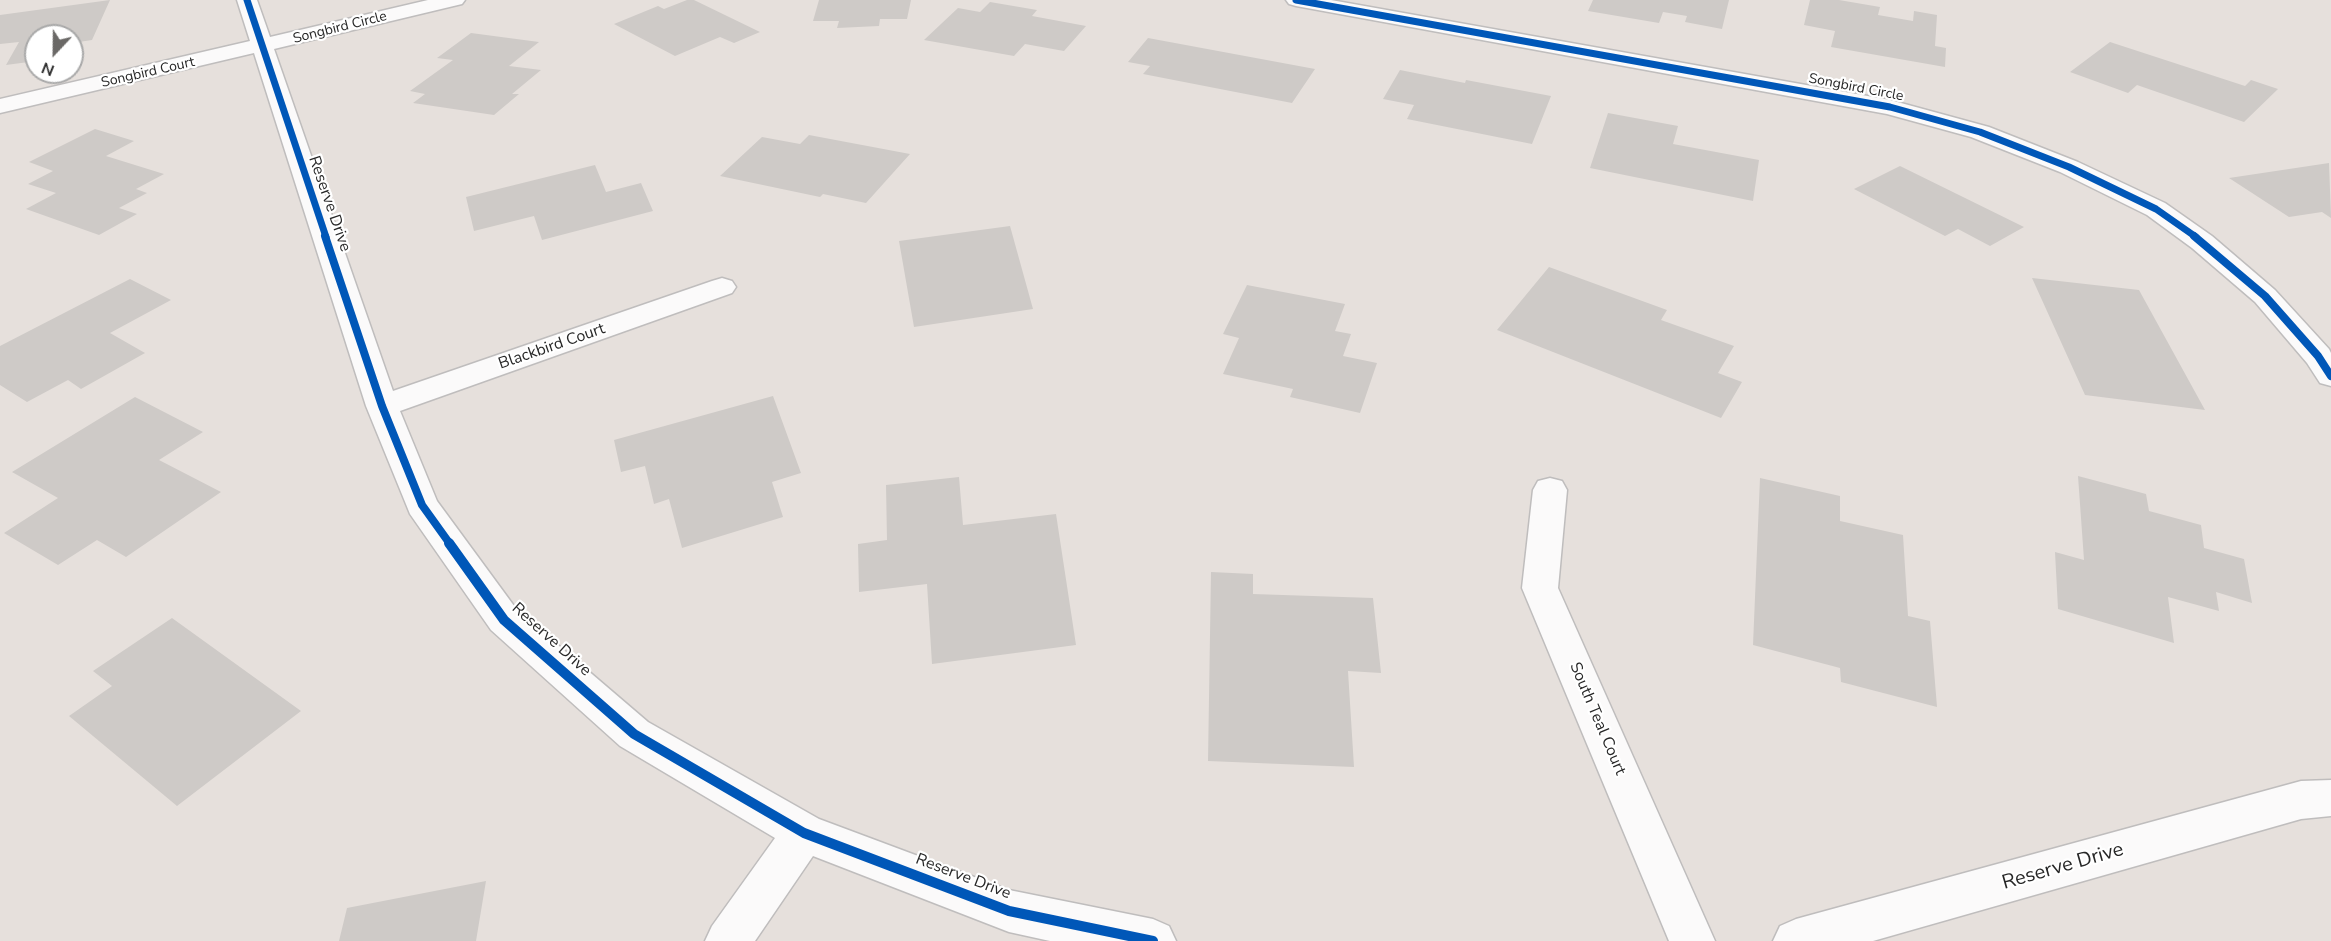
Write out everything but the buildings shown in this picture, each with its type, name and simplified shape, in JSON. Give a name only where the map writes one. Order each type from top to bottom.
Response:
[{"type":"street","name":"Reserve Drive","points":[[247,0],[382,406],[423,505],[504,620],[634,734],[804,833],[1009,911],[1153,941]]},
{"type":"street","name":"Songbird Circle","points":[[261,47],[455,0]]},
{"type":"street","name":"Songbird Circle","points":[[1296,0],[1890,107],[1980,132],[2069,167],[2156,210],[2202,242],[2265,296],[2318,356],[2331,376]]},
{"type":"street","name":"Songbird Court","points":[[0,106],[261,47]]},
{"type":"street","name":"Blackbird Court","points":[[382,406],[723,287]]},
{"type":"street","name":"South Teal Court","points":[[1550,490],[1540,588],[1692,941]]},
{"type":"street","name":"Reserve Drive","points":[[1796,941],[2301,800],[2331,798]]},
{"type":"street","points":[[728,941],[804,833]]},
{"type":"cycle path","points":[[247,0],[382,406],[422,505],[504,620],[634,734],[804,833],[1009,911],[1153,941]]},
{"type":"cycle path","points":[[1296,0],[1890,107],[1980,132],[2069,167],[2156,209],[2202,242],[2265,296],[2318,356],[2331,376]]}]
